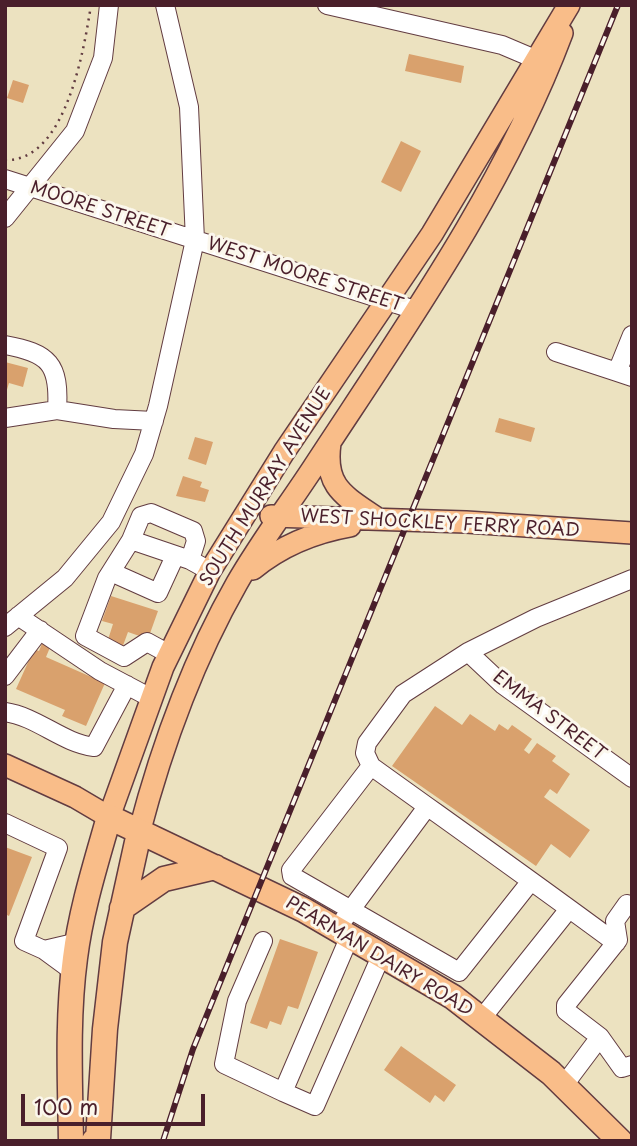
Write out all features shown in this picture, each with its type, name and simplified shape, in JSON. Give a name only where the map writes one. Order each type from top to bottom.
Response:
[{"type":"highway","name":"PEARMAN DAIRY ROAD","points":[[109,817],[304,910],[444,992],[482,1018],[564,1085],[620,1141]]},
{"type":"highway","name":"SOUTH MURRAY AVENUE","points":[[71,1141],[69,1032],[74,972],[90,882],[109,817]]},
{"type":"highway","name":"SOUTH MURRAY AVENUE","points":[[97,1140],[105,1028],[115,942],[139,833]]},
{"type":"highway","points":[[122,908],[164,878],[215,867]]},
{"type":"main road","name":"SOUTH MURRAY AVENUE","points":[[109,817],[151,698],[209,571],[284,452],[387,302],[483,152],[535,59],[570,5]]},
{"type":"main road","name":"SOUTH MURRAY AVENUE","points":[[139,833],[157,764],[185,688],[238,581],[330,443],[485,197],[548,69],[570,5]]},
{"type":"main road","points":[[330,443],[327,461],[331,481],[350,500],[380,520]]},
{"type":"main road","name":"WEST SHOCKLEY FERRY ROAD","points":[[248,513],[281,517],[466,522],[632,533]]},
{"type":"main road","points":[[238,581],[270,555],[327,530],[380,520]]},
{"type":"main road","points":[[5,765],[75,797],[109,817]]},
{"type":"street","points":[[5,218],[75,131],[103,58],[110,5]]},
{"type":"street","points":[[12,622],[65,579],[87,555],[117,511],[144,454],[154,421],[195,240],[189,107],[165,5]]},
{"type":"street","points":[[327,5],[502,45],[535,59]]},
{"type":"street","name":"MOORE STREET","points":[[5,179],[195,240]]},
{"type":"street","name":"WEST MOORE STREET","points":[[195,240],[415,310]]},
{"type":"street","points":[[556,352],[624,375],[632,335]]},
{"type":"street","points":[[5,345],[33,350],[46,358],[54,370],[58,388],[57,410]]},
{"type":"street","points":[[5,418],[57,410],[114,419],[154,421]]},
{"type":"street","points":[[117,511],[138,522]]},
{"type":"street","points":[[111,572],[158,593],[196,541],[193,531],[151,513],[141,516],[131,540],[111,572],[85,636],[124,657],[147,642],[169,654]]},
{"type":"street","points":[[131,540],[183,558],[209,571]]},
{"type":"street","points":[[616,943],[371,766],[365,753],[367,743],[403,694],[468,652],[536,618],[632,579]]},
{"type":"street","points":[[12,622],[40,630],[80,659],[151,698]]},
{"type":"street","points":[[5,676],[40,630]]},
{"type":"street","name":"EMMA STREET","points":[[468,652],[503,685],[632,778]]},
{"type":"street","points":[[5,712],[25,715],[80,745],[94,747],[127,685]]},
{"type":"street","points":[[371,766],[291,870],[292,877],[459,972]]},
{"type":"street","points":[[283,1092],[343,935],[350,909],[427,807]]},
{"type":"street","points":[[5,823],[58,848],[24,941],[44,950],[74,972]]},
{"type":"street","points":[[444,992],[531,881]]},
{"type":"street","points":[[632,906],[627,904],[615,921],[616,943],[566,1005],[566,1011],[600,1037],[622,1068],[632,1065]]},
{"type":"street","points":[[482,1018],[569,909]]},
{"type":"street","points":[[262,941],[237,1001],[224,1064],[315,1106],[381,956]]},
{"type":"street","points":[[44,950],[78,942]]},
{"type":"street","points":[[564,1085],[600,1037]]},
{"type":"path","points":[[5,160],[16,160],[37,150],[71,95],[79,71],[91,5]]},
{"type":"building","points":[[409,54],[464,66],[461,83],[405,71]]},
{"type":"building","points":[[13,80],[29,85],[23,103],[7,98]]},
{"type":"building","points":[[401,141],[421,151],[401,192],[381,182]]},
{"type":"building","points":[[5,362],[28,368],[23,387],[9,383],[6,393]]},
{"type":"building","points":[[499,418],[535,428],[531,442],[495,432]]},
{"type":"building","points":[[195,437],[213,442],[206,465],[188,459]]},
{"type":"building","points":[[183,476],[202,482],[200,487],[209,490],[205,502],[176,496]]},
{"type":"building","points":[[111,596],[158,611],[148,639],[128,632],[121,651],[106,646],[113,624],[102,621]]},
{"type":"building","points":[[43,641],[51,645],[46,657],[105,683],[86,726],[62,716],[65,710],[16,689],[34,649],[39,651]]},
{"type":"building","points":[[435,706],[462,725],[470,714],[495,731],[499,724],[508,730],[512,725],[532,739],[524,750],[529,754],[537,743],[556,756],[552,761],[570,774],[557,794],[550,789],[544,797],[590,830],[570,858],[551,844],[536,866],[392,766]]},
{"type":"building","points":[[5,847],[32,857],[9,916],[5,914]]},
{"type":"building","points":[[280,939],[318,952],[298,1009],[288,1006],[281,1025],[270,1021],[267,1029],[250,1023]]},
{"type":"building","points":[[401,1046],[456,1085],[444,1102],[435,1095],[430,1103],[384,1070]]},
{"type":"railway","points":[[163,1141],[193,1049],[618,5]]}]
